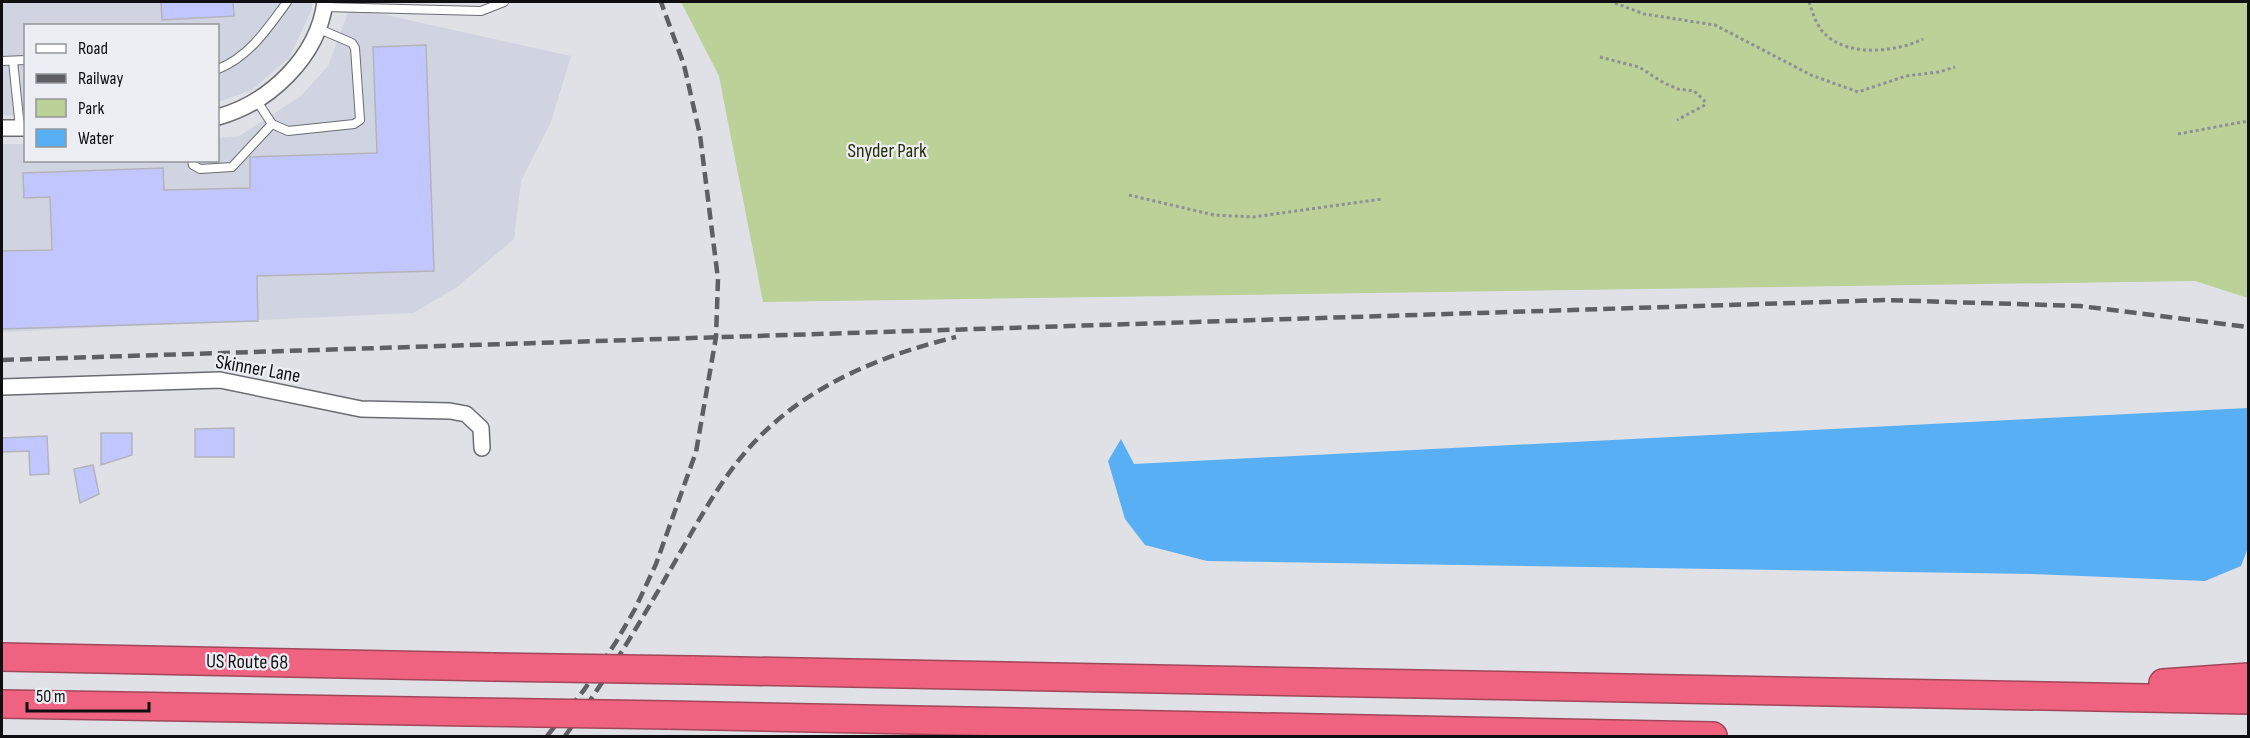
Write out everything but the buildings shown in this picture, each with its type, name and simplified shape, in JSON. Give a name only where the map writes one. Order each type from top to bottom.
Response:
[{"type":"highway","name":"US Route 68","points":[[2,657],[1982,695]]},
{"type":"highway","points":[[1982,695],[2248,677]]},
{"type":"highway","points":[[1982,695],[2248,700]]},
{"type":"highway","points":[[2,704],[1713,736]]},
{"type":"street","points":[[219,117],[257,101],[275,88],[290,72],[309,45],[324,4]]},
{"type":"street","points":[[2,128],[23,128]]},
{"type":"street","name":"Skinner Lane","points":[[2,387],[220,380],[361,409],[450,411],[466,414],[480,428],[482,448]]},
{"type":"lane","points":[[219,69],[228,65],[252,46],[286,2]]},
{"type":"lane","points":[[324,4],[482,11],[504,2]]},
{"type":"lane","points":[[257,101],[272,124],[288,131],[354,124],[360,120],[356,48],[352,43],[317,28]]},
{"type":"lane","points":[[2,61],[24,60]]},
{"type":"lane","points":[[13,61],[23,128]]},
{"type":"lane","points":[[192,162],[193,165],[200,169],[232,167],[272,124]]},
{"type":"path","points":[[1809,2],[1815,19],[1825,34],[1839,44],[1857,49],[1886,49],[1908,46],[1923,39]]},
{"type":"path","points":[[1615,3],[1644,14],[1715,25],[1811,75],[1858,92],[1906,75],[1939,72],[1955,67]]},
{"type":"path","points":[[1600,57],[1639,67],[1678,89],[1694,91],[1704,100],[1705,105],[1677,120]]},
{"type":"path","points":[[2178,134],[2248,121]]},
{"type":"path","points":[[1129,195],[1214,215],[1253,217],[1382,199]]},
{"type":"shaded area","points":[[2,2],[312,2],[312,9],[289,58],[252,90],[219,102],[219,24],[24,24],[24,115],[2,115]]},
{"type":"shaded area","points":[[350,7],[571,56],[551,122],[521,181],[514,239],[456,288],[413,313],[2,332],[2,144],[24,144],[24,162],[219,162],[219,138],[239,136],[301,96],[328,66]]},
{"type":"green space","name":"Snyder Park","points":[[681,2],[2248,2],[2248,298],[2195,281],[763,302],[719,76]]},
{"type":"water","points":[[2248,408],[2248,548],[2241,566],[2205,581],[2032,574],[1207,561],[1145,545],[1125,519],[1108,461],[1121,439],[1134,464]]},
{"type":"railway","points":[[547,736],[584,690],[616,642],[635,609],[656,564],[696,452],[716,337],[718,279],[700,135],[684,65],[661,2]]},
{"type":"railway","points":[[2,360],[1886,300],[2080,306],[2248,327]]},
{"type":"railway","points":[[565,736],[645,614],[715,493],[757,440],[793,408],[837,380],[883,359],[956,337]]}]
